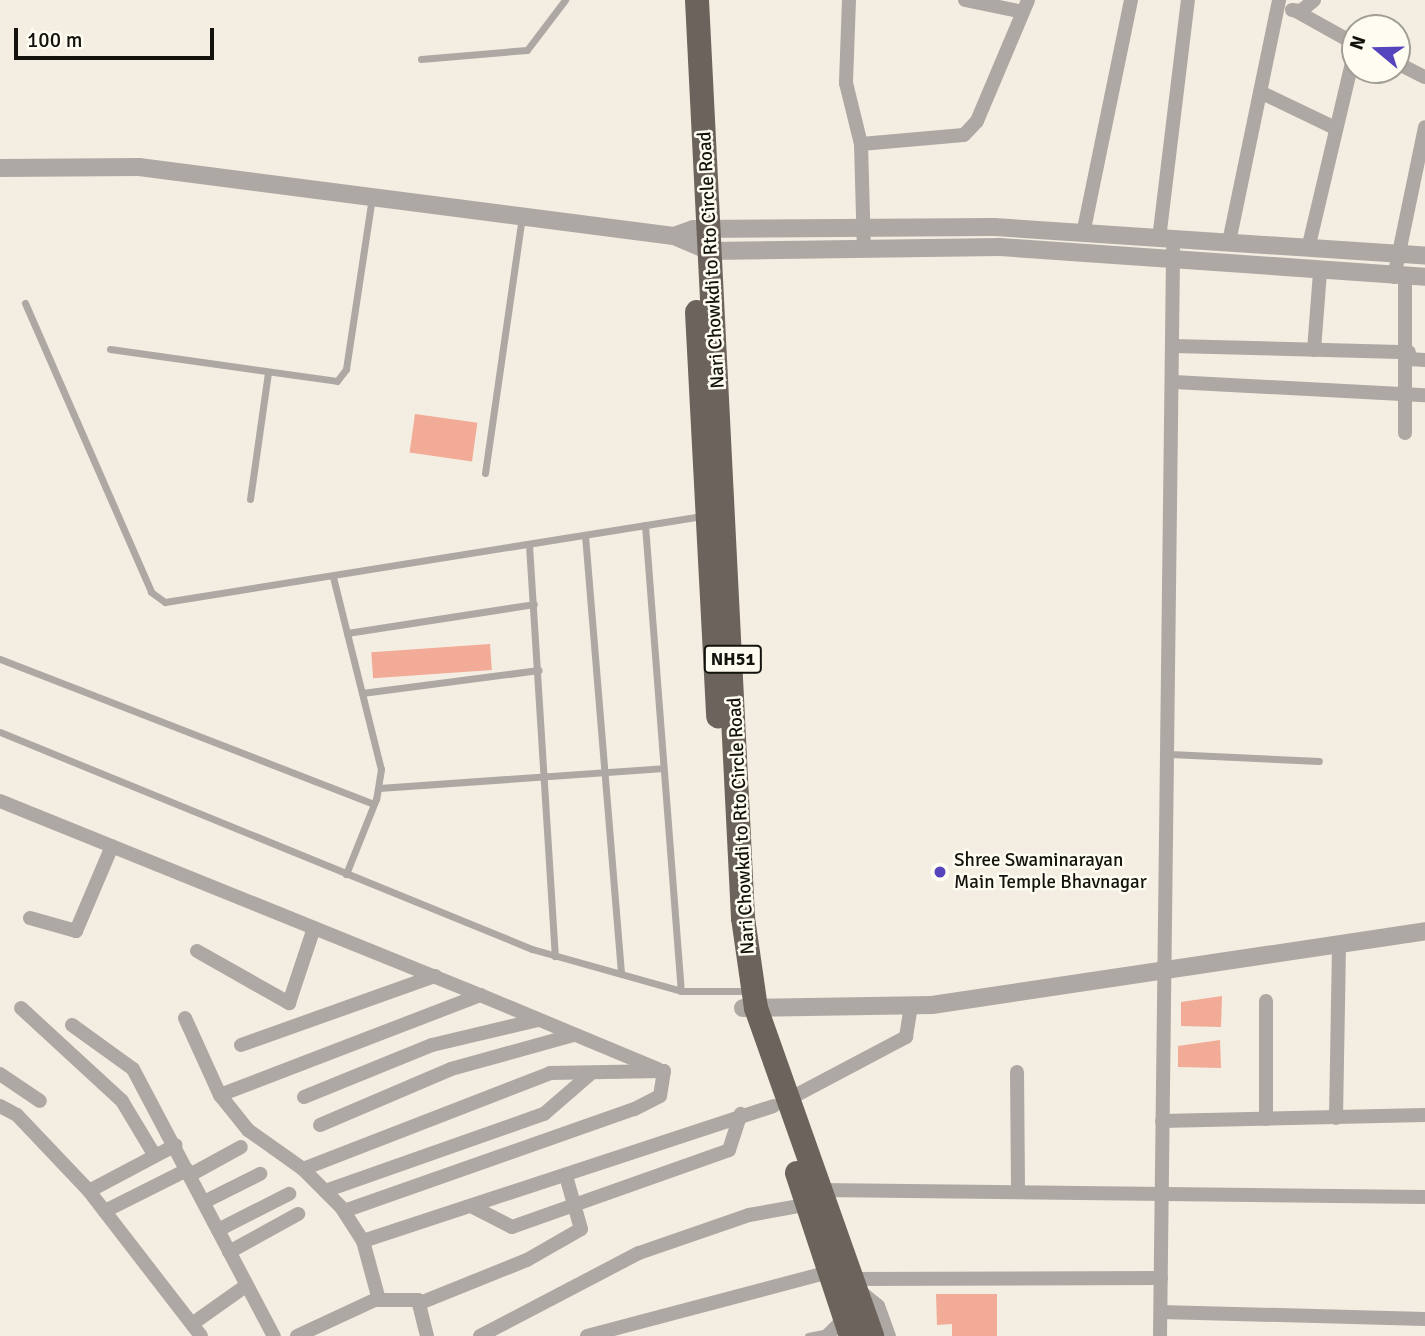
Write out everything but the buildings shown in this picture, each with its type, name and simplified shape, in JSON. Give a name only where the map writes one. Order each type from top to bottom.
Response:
[{"type":"highway","name":"NH51","points":[[683,0],[696,239]]},
{"type":"highway","name":"Nari Chowkdi to Rto Circle Road","points":[[697,0],[696,239],[717,514],[748,1000],[780,1103],[818,1198],[845,1303]]},
{"type":"highway","name":"NH51","points":[[845,1303],[872,1336]]},
{"type":"street","points":[[849,0],[846,83],[861,144],[864,249]]},
{"type":"street","points":[[861,144],[964,135],[977,121],[1025,6],[965,0]]},
{"type":"street","points":[[1083,234],[1131,0]]},
{"type":"street","points":[[1160,1336],[1174,382],[1172,258],[1167,239],[1188,0]]},
{"type":"street","points":[[1229,242],[1279,0],[1341,36]]},
{"type":"street","points":[[1296,12],[1314,0]]},
{"type":"street","points":[[1308,249],[1346,84]]},
{"type":"street","points":[[1260,92],[1335,128]]},
{"type":"street","points":[[1405,433],[1409,355],[1399,277],[1399,254],[1425,127]]},
{"type":"street","points":[[0,168],[139,167],[696,239],[864,249],[1000,247],[1172,258],[1320,272],[1425,277]]},
{"type":"street","points":[[696,239],[862,228],[1083,234],[1425,256]]},
{"type":"street","points":[[1314,349],[1320,272]]},
{"type":"street","points":[[1174,346],[1314,349],[1409,355],[1425,360]]},
{"type":"street","points":[[1174,382],[1425,395]]},
{"type":"street","points":[[0,801],[664,1071]]},
{"type":"street","points":[[30,918],[76,931],[112,846]]},
{"type":"street","points":[[197,951],[289,1003],[314,928]]},
{"type":"street","points":[[748,1000],[911,1005],[1339,947],[1425,931]]},
{"type":"street","points":[[1336,1118],[1339,947]]},
{"type":"street","points":[[242,1045],[435,976]]},
{"type":"street","points":[[220,1095],[480,995]]},
{"type":"street","points":[[1266,1001],[1266,1119]]},
{"type":"street","points":[[363,1241],[780,1103],[906,1037],[911,1005]]},
{"type":"street","points":[[21,1008],[122,1101],[155,1156]]},
{"type":"street","points":[[186,1018],[220,1095],[248,1129],[303,1169],[344,1211],[363,1241],[383,1301]]},
{"type":"street","points":[[304,1097],[432,1045],[538,1020]]},
{"type":"street","points":[[72,1024],[133,1069],[176,1145],[274,1336]]},
{"type":"street","points":[[320,1125],[451,1069],[574,1035]]},
{"type":"street","points":[[303,1169],[379,1134],[550,1073],[589,1075],[664,1071]]},
{"type":"street","points":[[344,1211],[634,1109],[660,1096],[664,1071]]},
{"type":"street","points":[[1017,1072],[1018,1189]]},
{"type":"street","points":[[0,1074],[40,1101]]},
{"type":"street","points":[[326,1191],[544,1114],[589,1075]]},
{"type":"street","points":[[0,1106],[17,1115],[89,1191],[196,1330],[247,1285]]},
{"type":"street","points":[[471,1206],[507,1227],[729,1150],[741,1114]]},
{"type":"street","points":[[1162,1121],[1425,1115]]},
{"type":"street","points":[[89,1191],[176,1145]]},
{"type":"street","points":[[104,1211],[241,1147]]},
{"type":"street","points":[[204,1202],[260,1174]]},
{"type":"street","points":[[297,1336],[383,1301],[416,1300],[527,1260],[581,1229],[566,1176]]},
{"type":"street","points":[[480,1336],[639,1253],[749,1215],[818,1198],[1018,1189],[1425,1197]]},
{"type":"street","points":[[218,1230],[289,1194]]},
{"type":"street","points":[[229,1252],[298,1214]]},
{"type":"street","points":[[587,1336],[845,1303],[1161,1278]]},
{"type":"street","points":[[416,1300],[427,1336]]},
{"type":"street","points":[[845,1303],[878,1306],[889,1336]]},
{"type":"street","points":[[1161,1312],[1425,1319]]},
{"type":"lane","points":[[421,59],[527,50],[565,0]]},
{"type":"lane","points":[[110,349],[329,382],[342,377],[372,196]]},
{"type":"lane","points":[[485,473],[522,217]]},
{"type":"lane","points":[[25,303],[151,593],[165,602],[184,602],[717,514]]},
{"type":"lane","points":[[250,499],[268,373]]},
{"type":"lane","points":[[645,525],[681,991]]},
{"type":"lane","points":[[585,535],[607,772],[621,974]]},
{"type":"lane","points":[[529,545],[547,778],[555,956]]},
{"type":"lane","points":[[333,577],[362,693],[379,789],[346,874]]},
{"type":"lane","points":[[347,633],[534,604]]},
{"type":"lane","points":[[0,659],[374,804]]},
{"type":"lane","points":[[362,693],[539,670]]},
{"type":"lane","points":[[0,732],[346,874],[555,956],[681,991],[748,1000]]},
{"type":"lane","points":[[1170,754],[1319,761]]},
{"type":"lane","points":[[379,789],[663,768]]},
{"type":"lane","points":[[808,1336],[845,1303]]},
{"type":"place","name":"Shree Swaminarayan Main Temple Bhavnagar","points":[[940,872]]}]
